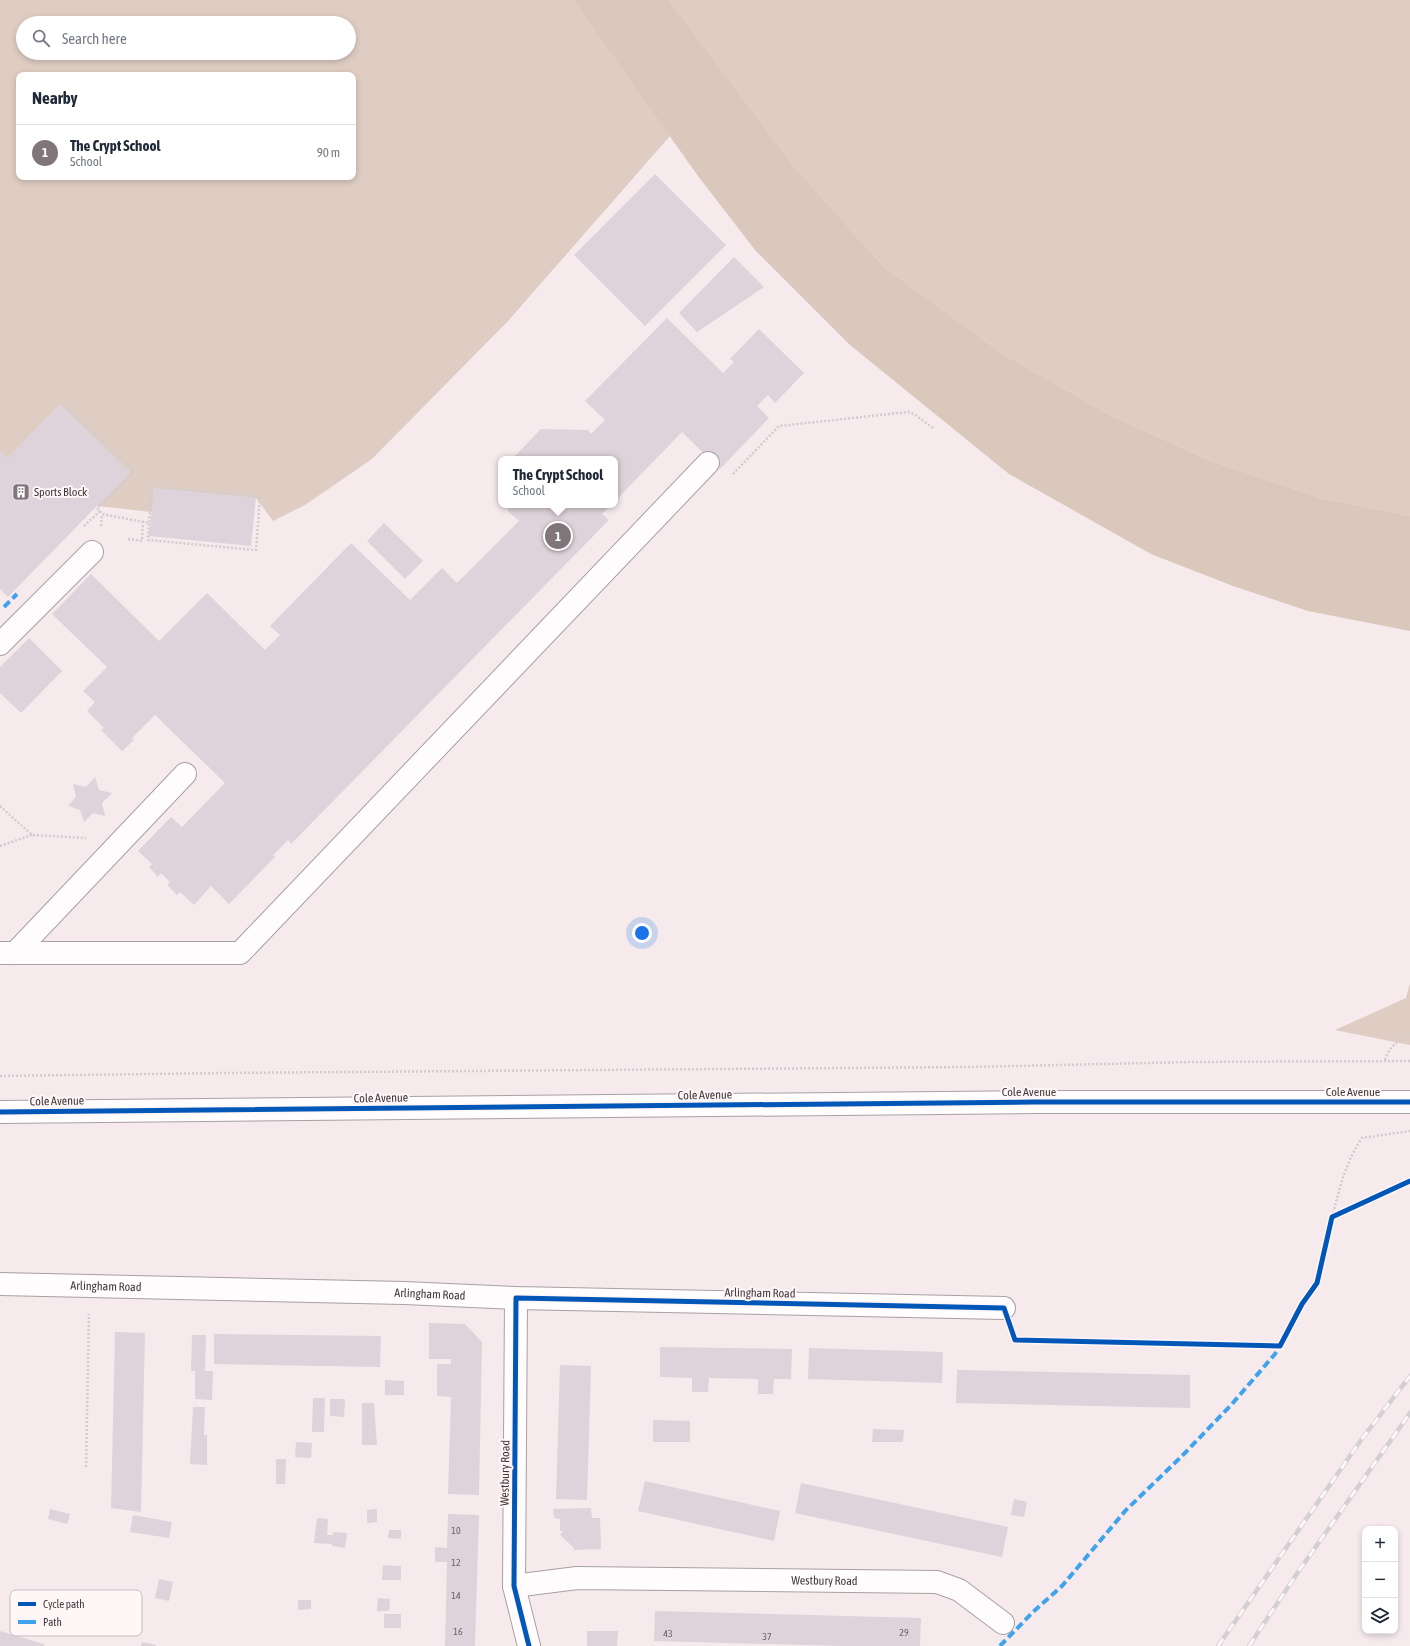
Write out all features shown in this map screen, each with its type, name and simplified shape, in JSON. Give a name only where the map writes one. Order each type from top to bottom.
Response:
[{"type":"main road","points":[[8,953],[240,953],[708,463]]},
{"type":"main road","points":[[0,644],[92,552]]},
{"type":"main road","points":[[8,953],[122,841],[185,774]]},
{"type":"main road","name":"Cole Avenue","points":[[0,1112],[1018,1102],[1410,1102]]},
{"type":"main road","name":"Arlingham Road","points":[[0,1284],[404,1292],[516,1298],[1004,1308]]},
{"type":"main road","name":"Westbury Road","points":[[516,1298],[514,1586],[529,1646]]},
{"type":"main road","name":"Westbury Road","points":[[514,1586],[577,1578],[937,1582],[959,1590],[1004,1623]]},
{"type":"path","points":[[65,405],[134,471],[97,508],[102,514],[149,523]]},
{"type":"path","points":[[732,475],[779,426],[908,412],[914,414],[933,428]]},
{"type":"path","points":[[152,487],[260,497],[256,550],[148,540],[149,523],[152,487]]},
{"type":"path","points":[[128,539],[142,541],[143,522]]},
{"type":"path","points":[[0,806],[32,834]]},
{"type":"path","points":[[0,846],[32,834],[122,841]]},
{"type":"path","points":[[1385,1060],[1388,1050],[1410,1034]]},
{"type":"path","points":[[0,1076],[969,1067],[1192,1062],[1410,1061]]},
{"type":"path","points":[[1332,1218],[1343,1175],[1352,1153],[1362,1138],[1410,1131]]},
{"type":"path","points":[[86,1467],[90,1285]]},
{"type":"shaded area","points":[[0,0],[573,0],[670,136],[508,321],[372,459],[305,505],[273,521],[256,498],[154,488],[152,512],[97,506],[130,472],[7,458],[0,451]]},
{"type":"shaded area","points":[[573,0],[669,0],[792,164],[884,267],[1003,354],[1110,415],[1211,461],[1321,498],[1410,516],[1410,631],[1308,611],[1233,586],[1151,554],[1009,474],[850,345],[755,250],[698,176]]},
{"type":"shaded area","points":[[669,0],[1410,0],[1410,516],[1321,498],[1211,461],[1110,415],[1003,354],[884,267],[792,164]]},
{"type":"shaded area","points":[[1410,983],[1410,1045],[1335,1030],[1406,998]]},
{"type":"building","points":[[655,174],[726,245],[645,326],[574,255]]},
{"type":"building","points":[[734,257],[764,287],[697,332],[679,313]]},
{"type":"building","points":[[667,318],[723,373],[734,362],[730,359],[759,329],[804,373],[775,403],[768,395],[757,406],[769,418],[720,469],[682,432],[618,498],[618,456],[515,456],[541,429],[588,430],[591,434],[605,420],[585,401]]},
{"type":"building","points":[[60,404],[130,472],[8,597],[0,589],[0,451],[7,458]]},
{"type":"building","points":[[154,488],[256,498],[251,546],[149,536]]},
{"type":"building","points":[[508,508],[608,508],[602,514],[609,520],[291,844],[288,840],[273,855],[275,857],[229,904],[211,886],[194,905],[180,892],[177,895],[167,885],[170,882],[161,873],[158,877],[149,867],[152,864],[138,851],[171,817],[182,827],[225,783],[155,715],[132,738],[134,740],[122,751],[101,730],[104,728],[87,711],[95,702],[83,691],[107,667],[52,614],[91,574],[159,641],[207,593],[265,650],[280,635],[270,626],[351,543],[410,600],[442,568],[457,583],[519,521],[508,511]]},
{"type":"building","points":[[384,523],[423,561],[405,579],[367,541]]},
{"type":"building","points":[[29,638],[62,671],[21,713],[0,693],[0,667]]},
{"type":"building","points":[[95,777],[99,790],[112,793],[102,803],[105,816],[93,813],[84,822],[80,810],[68,806],[76,797],[73,784],[86,787]]},
{"type":"building","points":[[429,1323],[465,1324],[482,1342],[479,1495],[448,1494],[451,1397],[437,1396],[437,1364],[451,1364],[451,1359],[429,1359]]},
{"type":"building","points":[[115,1332],[145,1333],[141,1512],[111,1508]]},
{"type":"building","points":[[214,1334],[381,1336],[380,1367],[214,1364]]},
{"type":"building","points":[[192,1335],[206,1335],[205,1371],[213,1371],[212,1400],[195,1399],[195,1371],[191,1371]]},
{"type":"building","points":[[660,1347],[792,1349],[791,1379],[774,1379],[773,1394],[758,1394],[758,1379],[709,1378],[708,1392],[692,1392],[692,1378],[660,1377]]},
{"type":"building","points":[[809,1348],[943,1352],[942,1383],[808,1379]]},
{"type":"building","points":[[560,1365],[591,1366],[587,1500],[556,1499]]},
{"type":"building","points":[[957,1370],[1190,1375],[1190,1408],[956,1403]]},
{"type":"building","points":[[385,1380],[404,1381],[404,1395],[385,1395]]},
{"type":"building","points":[[313,1398],[325,1398],[324,1432],[312,1432]]},
{"type":"building","points":[[330,1399],[345,1399],[344,1417],[330,1416]]},
{"type":"building","points":[[362,1403],[374,1403],[377,1445],[362,1445]]},
{"type":"building","points":[[193,1407],[205,1407],[204,1435],[207,1435],[207,1465],[190,1464]]},
{"type":"building","points":[[653,1420],[690,1421],[690,1442],[653,1442]]},
{"type":"building","points":[[873,1429],[904,1430],[903,1442],[872,1442]]},
{"type":"building","points":[[296,1442],[312,1443],[311,1458],[295,1457]]},
{"type":"building","points":[[276,1459],[286,1459],[285,1484],[276,1484]]},
{"type":"building","points":[[645,1481],[780,1511],[774,1541],[638,1511]]},
{"type":"building","points":[[801,1483],[1008,1527],[1002,1557],[795,1513]]},
{"type":"building","points":[[1014,1499],[1027,1502],[1024,1517],[1011,1515]]},
{"type":"building","points":[[591,1508],[592,1518],[600,1518],[601,1549],[574,1550],[574,1548],[560,1535],[563,1531],[560,1531],[560,1519],[554,1518],[553,1509]]},
{"type":"building","points":[[50,1509],[70,1514],[67,1524],[48,1519]]},
{"type":"building","points":[[377,1509],[377,1522],[367,1523],[367,1510]]},
{"type":"building","points":[[448,1514],[479,1515],[475,1646],[445,1646],[447,1562],[435,1562],[435,1547],[447,1548]]},
{"type":"building","points":[[133,1515],[172,1522],[169,1538],[130,1532]]},
{"type":"building","points":[[317,1518],[328,1519],[327,1535],[333,1535],[333,1532],[347,1533],[345,1548],[332,1546],[332,1544],[314,1543]]},
{"type":"building","points":[[389,1530],[401,1530],[401,1539],[388,1538]]},
{"type":"building","points":[[383,1565],[401,1566],[401,1580],[382,1580]]},
{"type":"building","points":[[159,1579],[173,1582],[169,1601],[155,1598]]},
{"type":"building","points":[[378,1598],[390,1599],[389,1611],[377,1611]]},
{"type":"building","points":[[298,1600],[311,1600],[311,1609],[298,1610]]},
{"type":"building","points":[[655,1611],[921,1618],[920,1646],[843,1646],[654,1641]]},
{"type":"building","points":[[384,1614],[401,1614],[401,1628],[384,1628]]},
{"type":"building","points":[[0,1631],[10,1634],[10,1636],[17,1636],[44,1644],[44,1646],[0,1646]]},
{"type":"building","points":[[587,1631],[618,1631],[617,1646],[587,1646]]},
{"type":"building","points":[[142,1642],[156,1645],[156,1646],[141,1646]]},
{"type":"railway","points":[[1218,1646],[1361,1440],[1410,1376]]},
{"type":"railway","points":[[1249,1646],[1298,1572],[1410,1413]]},
{"type":"marked path","points":[[4,607],[17,594]]},
{"type":"marked path","points":[[1000,1646],[1033,1612],[1062,1586],[1126,1510],[1182,1456],[1232,1404],[1275,1354],[1280,1346]]},
{"type":"cycle path","points":[[0,1112],[1034,1102],[1410,1102]]},
{"type":"cycle path","points":[[529,1646],[514,1586],[516,1298],[1004,1308],[1015,1340],[1280,1346],[1302,1304],[1317,1283],[1332,1217],[1410,1181]]},
{"type":"place","name":"Sports Block","points":[[21,492]]},
{"type":"place","name":"The Crypt School","points":[[558,536]]}]
